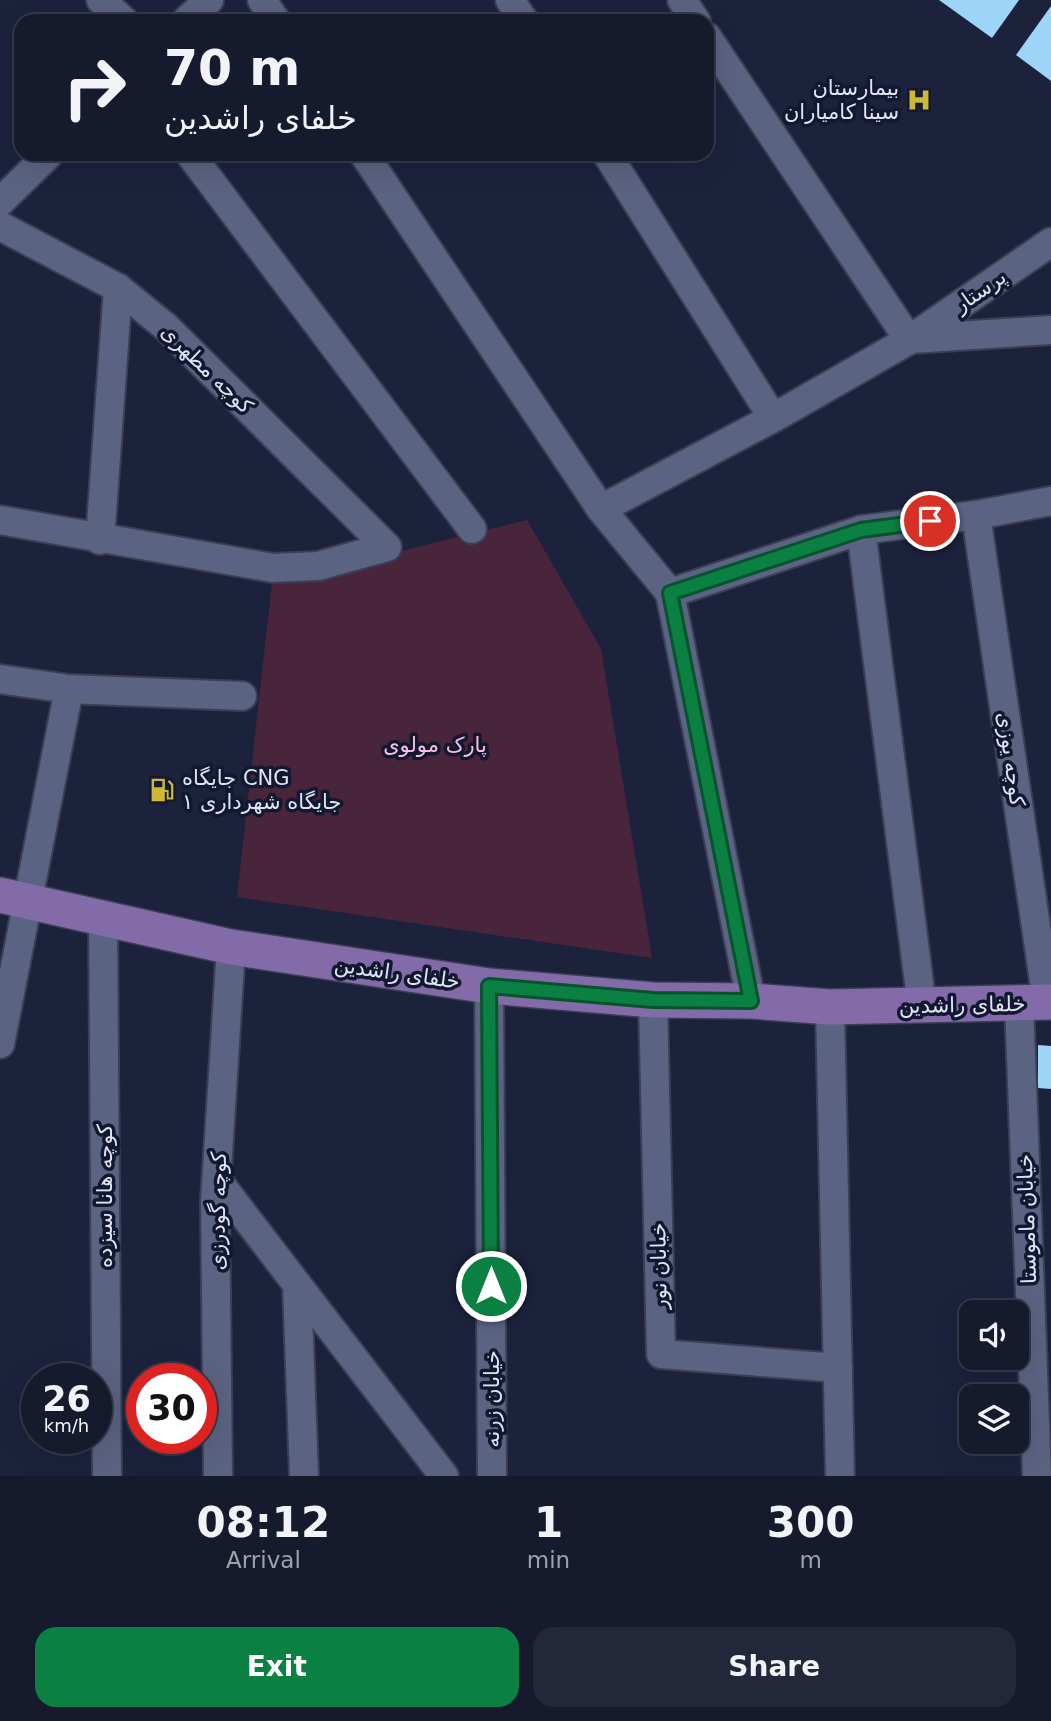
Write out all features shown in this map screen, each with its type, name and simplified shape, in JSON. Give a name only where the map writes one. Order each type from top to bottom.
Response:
[{"type":"main road","name":"خلفای راشدین","points":[[14,898],[231,947],[489,986],[653,1000],[751,1001],[830,1007],[1039,1003]]},
{"type":"street","points":[[101,0],[116,14]]},
{"type":"street","points":[[194,14],[209,0]]},
{"type":"street","points":[[714,48],[909,340],[1051,330]]},
{"type":"street","points":[[0,202],[43,161]]},
{"type":"street","points":[[195,161],[472,530]]},
{"type":"street","points":[[369,161],[601,509],[670,593],[751,1001]]},
{"type":"street","points":[[611,161],[773,418]]},
{"type":"street","name":"کوچه مطهری","points":[[0,226],[117,288],[166,327],[387,547],[318,566],[273,568],[100,540]]},
{"type":"street","name":"پرستار","points":[[601,509],[773,418],[909,340],[1051,242]]},
{"type":"street","points":[[0,520],[100,540],[117,288]]},
{"type":"street","points":[[670,593],[861,530],[976,515],[1051,501]]},
{"type":"street","name":"کوچه یوزی","points":[[976,515],[1039,1003]]},
{"type":"street","points":[[861,530],[922,1006]]},
{"type":"street","points":[[0,679],[69,689],[242,696]]},
{"type":"street","points":[[0,1044],[14,898],[69,689]]},
{"type":"street","name":"کوچه هانا سیزده","points":[[103,917],[107,1476]]},
{"type":"street","name":"کوچه گودرزی","points":[[218,1476],[216,1180],[231,947]]},
{"type":"street","name":"خیابان زرنه","points":[[489,986],[492,1476]]},
{"type":"street","name":"خیابان نور","points":[[653,1000],[661,1353],[838,1368]]},
{"type":"street","name":"خیابان ماموستا","points":[[1037,1476],[1039,1003]]},
{"type":"street","points":[[830,1007],[841,1476]]},
{"type":"street","points":[[216,1180],[444,1476]]},
{"type":"street","points":[[297,1285],[304,1476]]},
{"type":"green space","name":"پارک مولوی","points":[[527,520],[601,649],[652,958],[237,897],[272,583]]},
{"type":"building","points":[[939,0],[1019,0],[992,38]]},
{"type":"building","points":[[1051,6],[1051,81],[1016,55]]},
{"type":"building","points":[[1038,1045],[1051,1046],[1051,1089],[1038,1088]]},
{"type":"place","name":"بیمارستان سینا کامیاران","points":[[919,100]]},
{"type":"place","name":"جایگاه CNG جایگاه شهرداری ۱","points":[[162,790]]},
{"type":"route","points":[[491,1286],[489,986],[653,1000],[751,1001],[670,593],[861,530],[930,521]]}]
